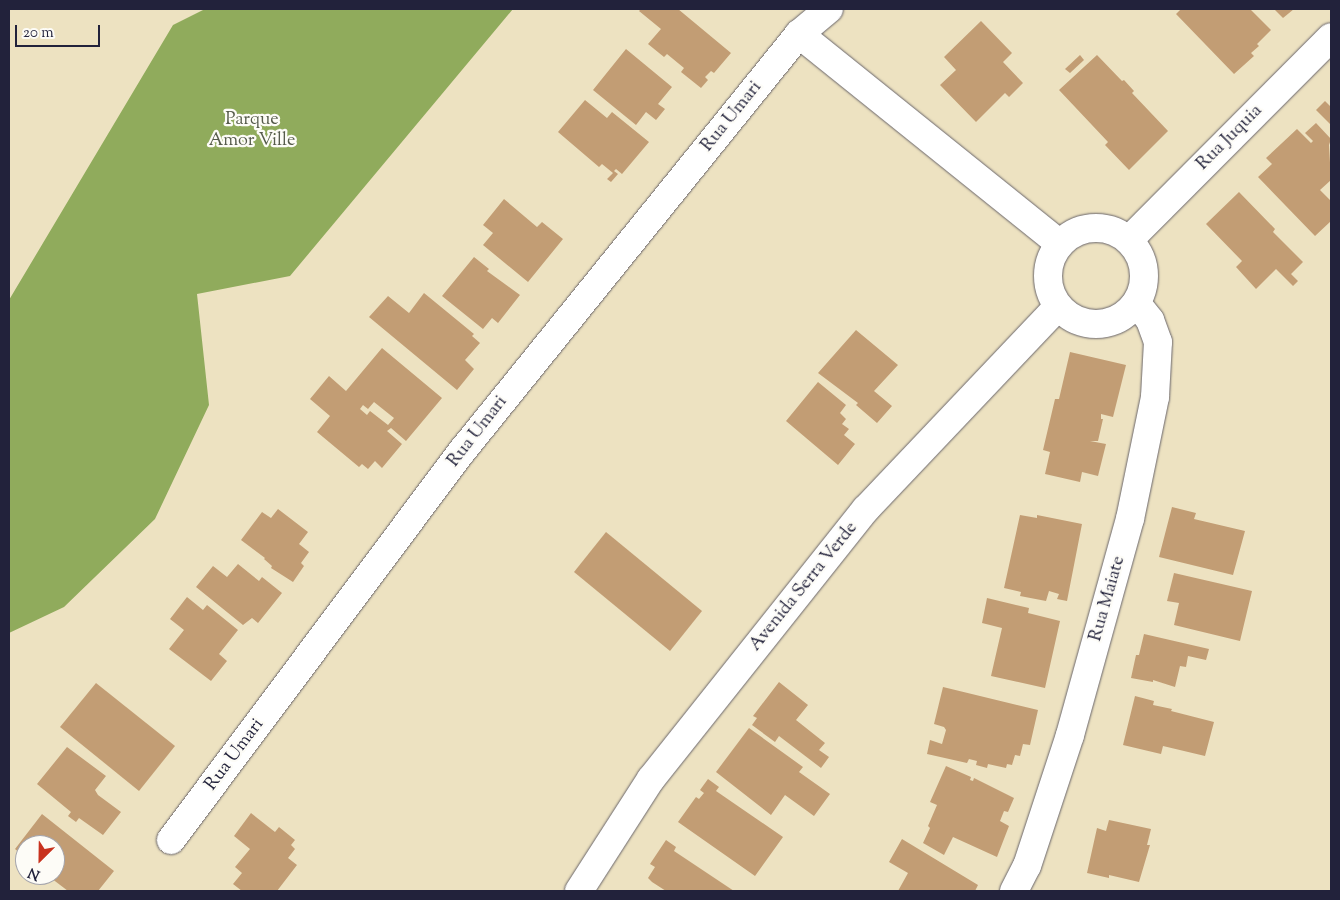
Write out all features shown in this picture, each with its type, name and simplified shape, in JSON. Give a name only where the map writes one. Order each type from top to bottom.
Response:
[{"type":"street","name":"Rua Umari","points":[[171,840],[463,450],[799,34],[828,9]]},
{"type":"street","points":[[799,34],[1059,243]]},
{"type":"street","name":"Rua Juquia","points":[[1129,240],[1331,36]]},
{"type":"street","points":[[1093,227],[1113,230],[1129,240],[1142,259],[1144,282],[1136,303],[1124,316],[1108,323],[1090,324],[1072,318],[1058,307],[1050,292],[1047,275],[1050,258],[1059,243],[1075,231],[1093,227]]},
{"type":"street","name":"Rua Maiate","points":[[1014,891],[1027,866],[1070,735],[1134,500],[1155,397],[1158,342],[1150,320],[1136,303]]},
{"type":"street","name":"Avenida Serra Verde","points":[[579,891],[651,779],[866,509],[1058,307]]},
{"type":"green space","name":"Parque Amor Ville","points":[[205,9],[513,9],[290,276],[197,294],[209,405],[155,519],[64,607],[9,633],[9,300],[173,25]]},
{"type":"building","points":[[641,9],[678,9],[731,53],[714,73],[711,71],[705,77],[708,80],[701,88],[681,72],[684,68],[667,54],[664,57],[648,44],[661,29],[639,11]]},
{"type":"building","points":[[1181,9],[1250,9],[1271,30],[1251,53],[1254,56],[1234,74],[1176,14]]},
{"type":"building","points":[[1274,9],[1294,9],[1283,18]]},
{"type":"building","points":[[981,21],[1012,53],[1003,62],[1023,83],[1009,97],[1005,93],[976,122],[940,85],[956,70],[944,57]]},
{"type":"building","points":[[626,49],[672,87],[658,104],[665,109],[656,120],[646,112],[636,125],[593,90]]},
{"type":"building","points":[[1080,55],[1084,60],[1070,73],[1065,69]]},
{"type":"building","points":[[1097,55],[1122,81],[1124,80],[1134,91],[1132,93],[1168,131],[1129,170],[1105,145],[1108,142],[1059,90]]},
{"type":"building","points":[[585,100],[607,118],[612,112],[649,142],[622,174],[616,169],[614,171],[618,174],[611,182],[607,179],[613,173],[602,164],[599,167],[558,132]]},
{"type":"building","points":[[1325,101],[1331,107],[1331,125],[1316,110]]},
{"type":"building","points":[[1316,123],[1331,139],[1329,145],[1331,180],[1320,190],[1331,201],[1331,221],[1315,236],[1258,177],[1272,164],[1266,158],[1297,129],[1311,143],[1313,141],[1305,133]]},
{"type":"building","points":[[1239,192],[1275,229],[1273,232],[1303,262],[1291,274],[1298,281],[1293,286],[1276,269],[1256,289],[1236,267],[1242,261],[1206,224]]},
{"type":"building","points":[[504,199],[537,227],[542,222],[563,239],[528,282],[483,245],[493,233],[483,225]]},
{"type":"building","points":[[474,257],[489,269],[487,271],[520,295],[498,323],[492,318],[483,329],[442,296]]},
{"type":"building","points":[[424,293],[474,334],[472,336],[480,343],[465,360],[474,369],[457,390],[369,317],[388,296],[409,313]]},
{"type":"building","points":[[856,330],[898,365],[874,391],[892,406],[877,423],[856,405],[858,403],[818,373]]},
{"type":"building","points":[[382,348],[442,398],[406,441],[391,428],[387,431],[402,444],[382,468],[375,461],[368,469],[362,464],[359,467],[317,432],[330,416],[310,399],[329,376],[346,391]],"holes":[[[374,402],[394,418],[388,425],[370,411],[367,415],[360,409],[363,405],[368,409]]]},
{"type":"building","points":[[1070,352],[1126,365],[1113,417],[1101,414],[1101,419],[1103,419],[1098,441],[1090,441],[1106,444],[1098,476],[1082,472],[1080,482],[1045,474],[1050,452],[1043,450],[1055,399],[1059,399]]},
{"type":"building","points":[[818,382],[846,405],[840,413],[846,419],[842,424],[849,429],[844,435],[855,444],[838,465],[786,421]]},
{"type":"building","points":[[1172,507],[1196,513],[1194,519],[1245,531],[1233,575],[1159,557]]},
{"type":"building","points":[[278,509],[308,532],[299,544],[309,552],[301,563],[304,566],[293,582],[271,568],[272,566],[265,558],[241,540],[262,512],[271,518]]},
{"type":"building","points":[[1020,515],[1037,518],[1037,515],[1082,524],[1067,601],[1057,599],[1059,594],[1049,591],[1046,601],[1020,596],[1021,592],[1004,588]]},
{"type":"building","points":[[606,532],[702,611],[670,651],[574,572]]},
{"type":"building","points":[[238,564],[259,581],[262,577],[282,593],[258,623],[252,618],[243,625],[196,587],[213,566],[227,577]]},
{"type":"building","points":[[1174,573],[1252,591],[1240,641],[1174,625],[1179,603],[1167,601]]},
{"type":"building","points":[[187,597],[203,610],[207,605],[238,630],[219,654],[227,661],[211,681],[169,649],[184,630],[170,619]]},
{"type":"building","points":[[987,598],[1029,608],[1028,613],[1060,621],[1045,688],[991,676],[1002,628],[982,623]]},
{"type":"building","points":[[1144,634],[1209,649],[1206,660],[1188,656],[1186,667],[1180,666],[1175,687],[1153,680],[1153,682],[1131,678],[1136,655],[1139,655]]},
{"type":"building","points":[[779,682],[808,705],[796,720],[825,743],[819,750],[829,757],[821,768],[779,736],[775,742],[752,725],[757,718],[753,716]]},
{"type":"building","points":[[96,683],[175,746],[139,791],[60,727]]},
{"type":"building","points":[[943,687],[1038,710],[1030,745],[1023,744],[1020,756],[1015,755],[1012,765],[1007,764],[1006,768],[988,764],[987,768],[976,765],[977,761],[969,759],[967,763],[927,754],[930,740],[942,744],[946,730],[944,727],[934,724]]},
{"type":"building","points":[[1135,696],[1154,701],[1153,705],[1172,709],[1171,711],[1214,722],[1205,756],[1163,746],[1161,754],[1123,745]]},
{"type":"building","points":[[749,728],[803,767],[799,772],[830,794],[814,816],[785,795],[771,815],[716,772]]},
{"type":"building","points":[[67,747],[106,776],[95,790],[98,795],[121,812],[103,835],[79,818],[76,822],[68,816],[71,812],[37,784]]},
{"type":"building","points":[[946,766],[971,777],[970,780],[973,781],[974,778],[1014,798],[1008,812],[1004,811],[1000,821],[1009,826],[997,857],[953,837],[944,855],[923,843],[937,805],[930,802]]},
{"type":"building","points":[[708,779],[719,787],[716,791],[783,837],[755,876],[678,822],[696,797],[699,799],[704,793],[700,790]]},
{"type":"building","points":[[251,813],[275,832],[279,827],[295,840],[291,845],[295,849],[288,858],[297,865],[277,891],[242,891],[233,884],[242,873],[235,867],[250,849],[234,836]]},
{"type":"building","points":[[42,814],[114,871],[98,891],[68,891],[60,885],[65,885],[65,835],[26,835]]},
{"type":"building","points":[[1109,820],[1151,829],[1147,845],[1150,845],[1139,882],[1109,875],[1109,878],[1087,873],[1097,828],[1106,831]]},
{"type":"building","points":[[902,839],[978,885],[975,891],[898,891],[908,873],[889,862]]},
{"type":"building","points":[[666,840],[676,847],[674,851],[734,891],[666,891],[652,882],[648,878],[655,867],[650,864]]}]
